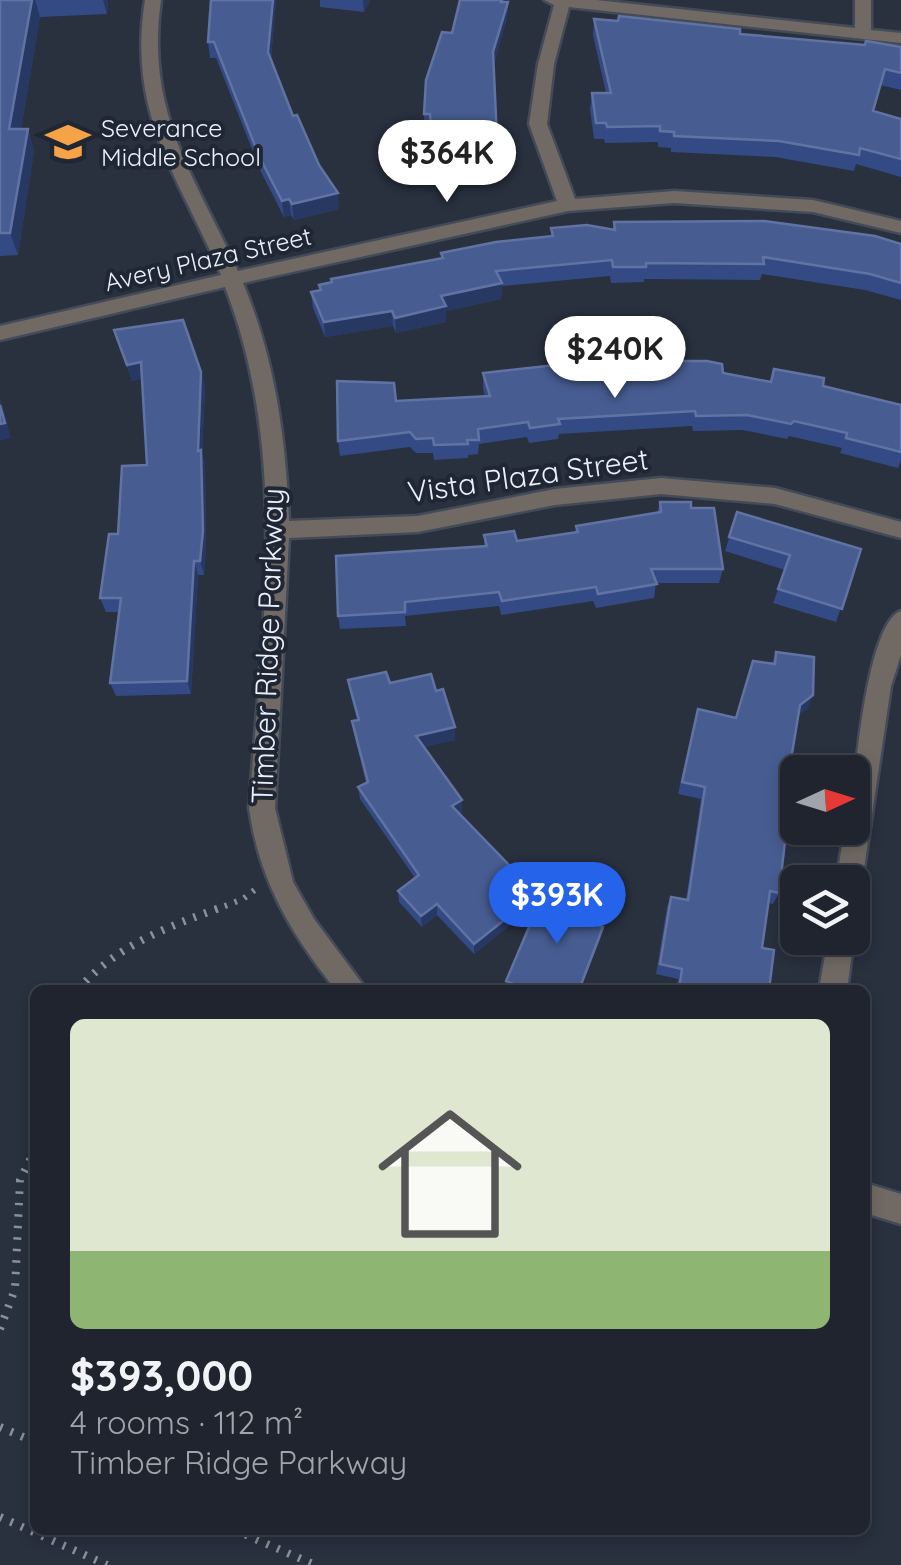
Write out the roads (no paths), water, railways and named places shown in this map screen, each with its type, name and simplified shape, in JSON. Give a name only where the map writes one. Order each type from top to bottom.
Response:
[{"type":"street","name":"Timber Ridge Parkway","points":[[153,0],[148,55],[152,97],[168,153],[232,280],[250,324],[266,390],[278,530],[262,808],[265,841],[274,875],[303,929],[349,985]]},
{"type":"street","points":[[863,0],[863,34]]},
{"type":"street","points":[[568,206],[538,124],[559,1],[901,38]]},
{"type":"street","name":"Avery Plaza Street","points":[[0,334],[388,242],[568,206],[674,197],[813,206],[901,227]]},
{"type":"street","name":"Vista Plaza Street","points":[[278,530],[418,524],[555,497],[661,486],[774,496],[901,530]]},
{"type":"street","points":[[852,865],[878,686],[901,620]]},
{"type":"street","points":[[834,985],[838,955]]},
{"type":"street","points":[[870,1199],[901,1208]]},
{"type":"place","name":"Severance Middle School","points":[[68,142]]}]
